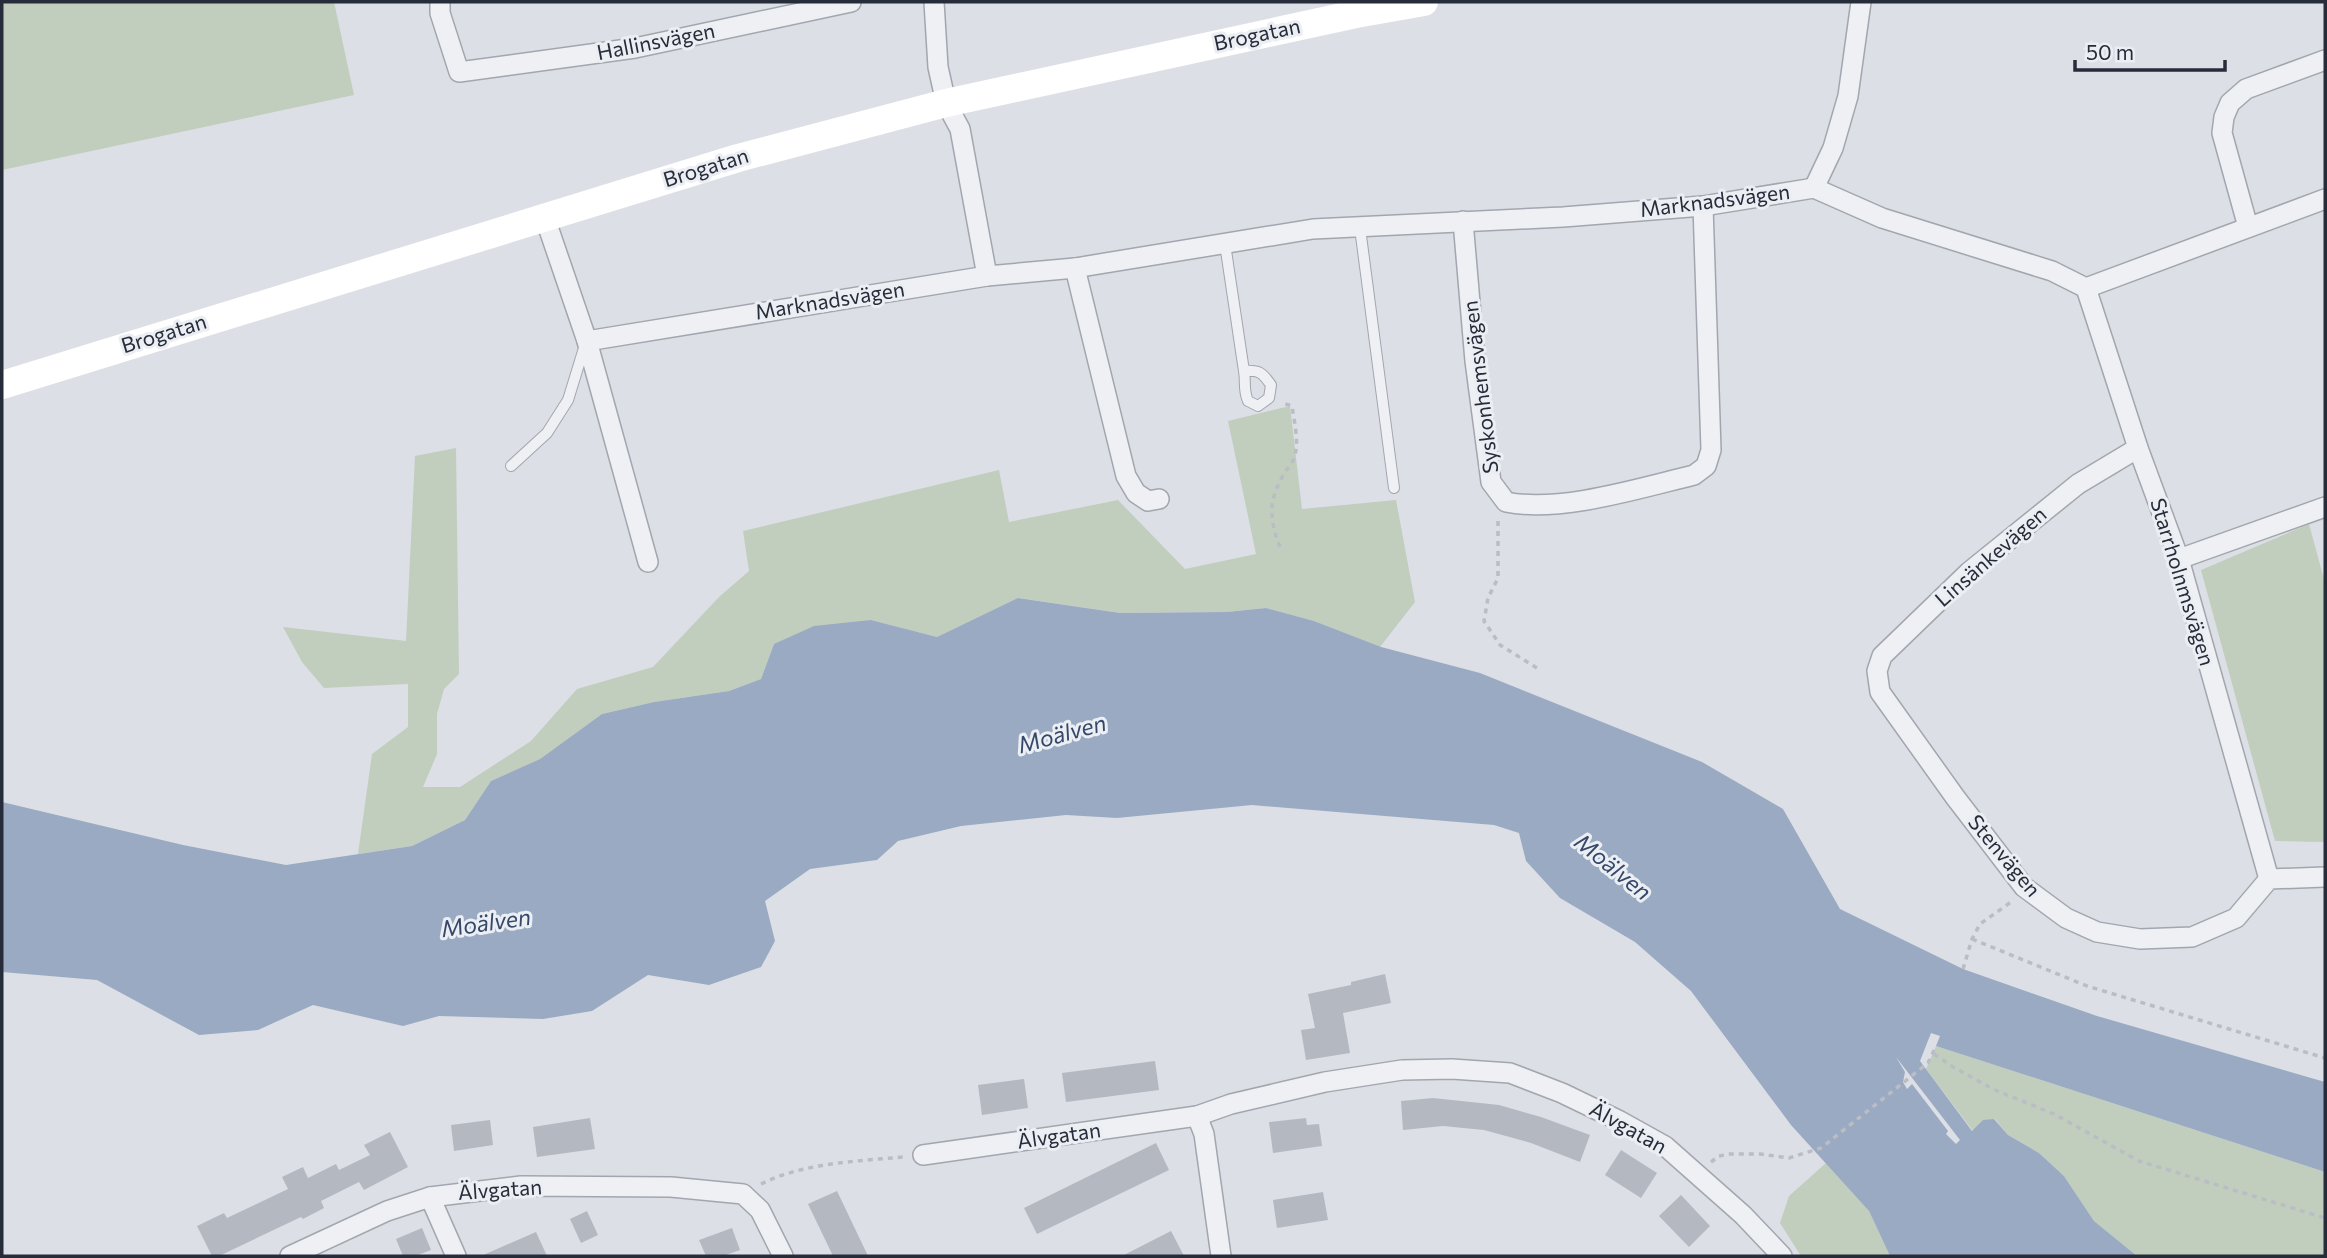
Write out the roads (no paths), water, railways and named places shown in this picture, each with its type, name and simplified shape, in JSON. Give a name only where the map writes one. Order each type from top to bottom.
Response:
[{"type":"main road","name":"Brogatan","points":[[2,385],[738,158],[946,103],[1356,14],[1424,2]]},
{"type":"street","name":"Hallinsvägen","points":[[440,2],[440,13],[459,72],[635,48],[851,2]]},
{"type":"street","points":[[934,2],[939,68],[946,103],[960,129],[987,276]]},
{"type":"street","points":[[1814,188],[1833,148],[1848,96],[1861,2]]},
{"type":"street","points":[[2248,227],[2222,133],[2224,117],[2230,103],[2246,89],[2325,60]]},
{"type":"street","name":"Marknadsvägen","points":[[587,341],[987,276],[1075,268],[1312,229],[1563,217],[1703,206],[1814,188],[1882,218],[2052,271],[2086,288]]},
{"type":"street","points":[[2086,288],[2325,199]]},
{"type":"street","name":"Syskonhemsvägen","points":[[1463,221],[1491,482],[1506,502],[1522,505],[1599,498],[1694,475],[1706,466],[1711,450],[1703,206]]},
{"type":"street","points":[[545,218],[587,341],[648,562]]},
{"type":"street","points":[[1075,268],[1126,476],[1136,494],[1148,501],[1159,499]]},
{"type":"street","name":"Starrholnmsvägen","points":[[2086,288],[2138,448],[2179,559],[2269,879]]},
{"type":"street","name":"Linsänkevägen","points":[[1880,692],[1877,671],[1882,656],[1969,572],[2078,484],[2138,448]]},
{"type":"street","points":[[2179,559],[2325,507]]},
{"type":"street","name":"Stenvägen","points":[[1880,692],[2024,887],[2066,918],[2097,932],[2140,939],[2192,937],[2235,918],[2269,879]]},
{"type":"street","points":[[2269,879],[2325,877]]},
{"type":"street","name":"Älvgatan","points":[[923,1155],[1197,1116],[1231,1104],[1325,1082],[1402,1070],[1452,1069],[1510,1073],[1562,1093],[1665,1146],[1743,1214],[1775,1255]]},
{"type":"street","points":[[1197,1116],[1204,1134],[1221,1256]]},
{"type":"street","name":"Älvgatan","points":[[290,1256],[387,1211],[430,1197],[521,1186],[668,1187],[743,1194],[760,1210],[783,1256]]},
{"type":"street","points":[[430,1197],[456,1256]]},
{"type":"lane","points":[[1360,228],[1394,488]]},
{"type":"lane","points":[[1225,244],[1244,371],[1243,391],[1248,401],[1258,406],[1269,398],[1271,385],[1258,370],[1244,371]]},
{"type":"lane","points":[[511,466],[547,433],[568,400],[587,341]]},
{"type":"water","name":"Moälven","points":[[1018,598],[1120,613],[1227,612],[1266,608],[1314,621],[1381,647],[1480,673],[1702,762],[1783,809],[1840,909],[1963,969],[2097,1016],[2325,1082],[2325,1172],[1936,1046],[1940,1036],[1931,1033],[1920,1061],[1972,1131],[1983,1120],[1994,1119],[2008,1135],[2039,1153],[2064,1176],[2094,1221],[2137,1256],[1890,1256],[1869,1211],[1791,1125],[1691,991],[1635,942],[1560,898],[1526,861],[1519,833],[1494,825],[1252,805],[1117,818],[1066,815],[961,826],[898,841],[877,860],[810,869],[765,901],[775,941],[761,967],[709,985],[648,975],[592,1011],[543,1019],[439,1016],[403,1026],[313,1005],[258,1030],[199,1035],[97,980],[2,972],[2,802],[183,845],[286,865],[412,846],[465,820],[491,781],[540,759],[602,714],[654,702],[729,691],[761,679],[774,644],[814,626],[871,620],[937,637]],"holes":[[[1896,1057],[1960,1140],[1956,1144],[1946,1134],[1948,1131],[1912,1084],[1907,1089],[1903,1082],[1905,1072]]]}]
